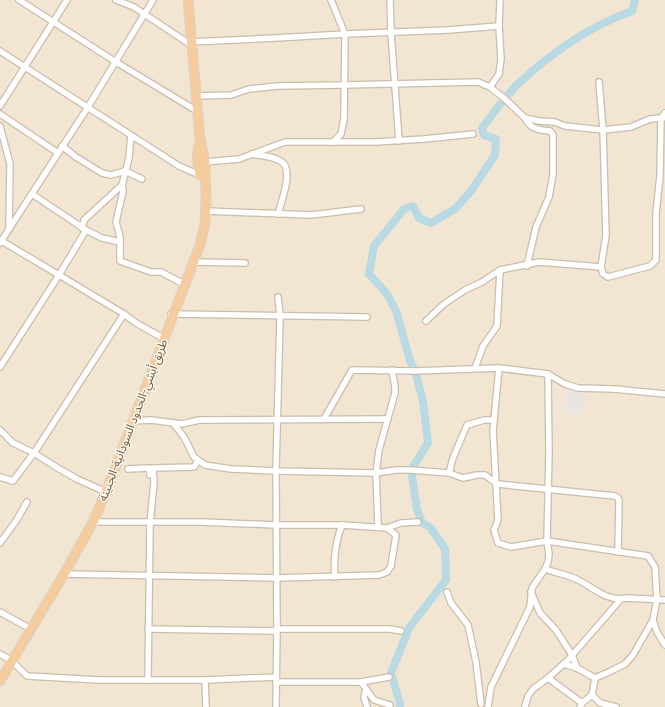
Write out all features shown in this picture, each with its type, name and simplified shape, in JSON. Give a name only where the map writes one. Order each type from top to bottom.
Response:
[{"type":"highway","points":[[188,0],[200,139],[198,158],[203,176]]},
{"type":"highway","name":"طريق أبشي-الحدود السودانية-الجنينة","points":[[0,681],[6,658],[64,574],[81,540],[93,522],[171,314],[194,262],[203,233],[203,176],[205,162],[200,139]]},
{"type":"highway","points":[[118,455],[161,337],[171,314],[180,282],[195,244],[204,211]]},
{"type":"highway","points":[[0,670],[6,658],[81,540],[104,491]]},
{"type":"street","points":[[19,0],[116,62],[198,111]]},
{"type":"street","points":[[0,106],[67,0]]},
{"type":"street","points":[[116,0],[134,7],[191,43],[499,26]]},
{"type":"street","points":[[153,0],[88,107],[0,241],[161,337]]},
{"type":"street","points":[[331,0],[345,34],[344,119],[341,134],[332,142]]},
{"type":"street","points":[[390,0],[399,141]]},
{"type":"street","points":[[490,88],[499,74],[501,59],[499,26],[500,0]]},
{"type":"street","points":[[0,51],[179,166],[203,176]]},
{"type":"street","points":[[196,96],[231,95],[249,89],[278,86],[478,82],[490,88],[505,99],[525,118],[527,122],[536,129],[550,131],[553,135],[553,174],[549,197],[536,228],[527,266]]},
{"type":"street","points":[[599,82],[603,130],[606,235],[601,267],[603,274],[608,277],[650,266],[656,260],[656,213],[660,176],[663,118],[665,113]]},
{"type":"street","points":[[0,114],[58,154]]},
{"type":"street","points":[[525,118],[555,122],[565,126],[603,130],[631,127],[650,119],[663,118]]},
{"type":"street","points":[[0,126],[10,164],[8,230]]},
{"type":"street","points":[[205,162],[239,159],[285,142],[399,141],[473,134]]},
{"type":"street","points":[[131,135],[129,158],[122,185],[123,191],[116,222],[120,242],[120,261],[151,272],[161,272],[180,282]]},
{"type":"street","points":[[62,146],[76,157],[102,173],[111,175],[125,171],[142,179]]},
{"type":"street","points":[[252,154],[276,159],[282,162],[286,169],[285,186],[278,214]]},
{"type":"street","points":[[0,367],[59,275],[84,229],[84,220],[122,185]]},
{"type":"street","points":[[32,194],[84,229],[102,238],[120,242]]},
{"type":"street","points":[[204,211],[311,215],[361,209]]},
{"type":"street","points":[[194,262],[245,263]]},
{"type":"street","points":[[426,321],[444,304],[500,270],[527,266],[539,262],[601,267]]},
{"type":"street","points":[[475,368],[483,346],[497,326],[500,270]]},
{"type":"street","points":[[276,707],[276,471],[280,316],[278,297]]},
{"type":"street","points":[[0,477],[13,480],[34,453],[124,314]]},
{"type":"street","points":[[171,314],[367,317]]},
{"type":"street","points":[[499,368],[493,420],[498,520],[494,530],[498,543],[511,547],[547,541],[648,556],[655,567],[657,599],[653,620],[633,655],[625,664],[595,678]]},
{"type":"street","points":[[324,419],[352,370],[415,371],[499,368],[548,374],[565,384],[578,388],[614,389],[665,394]]},
{"type":"street","points":[[378,524],[376,473],[379,450],[396,387],[392,370]]},
{"type":"street","points":[[480,706],[491,687],[530,607],[531,591],[534,584],[545,569],[548,562],[548,374]]},
{"type":"street","points":[[132,421],[151,420],[182,424],[199,420],[388,419]]},
{"type":"street","points":[[449,473],[453,458],[467,425],[484,420],[493,420]]},
{"type":"street","points":[[173,423],[184,437],[194,458],[205,465],[231,469],[276,471],[376,473],[396,470],[449,473],[463,478],[485,475],[497,484],[618,497],[618,552]]},
{"type":"street","points":[[0,430],[13,444],[34,453],[56,467],[104,491]]},
{"type":"street","points":[[148,680],[150,523],[154,483],[153,468],[194,467],[198,461]]},
{"type":"street","points":[[128,469],[149,468],[152,501]]},
{"type":"street","points":[[0,544],[27,502]]},
{"type":"street","points":[[93,522],[201,522],[276,525],[342,525],[387,528],[401,523],[418,522]]},
{"type":"street","points":[[335,577],[334,570],[338,536],[342,525]]},
{"type":"street","points":[[64,574],[276,578],[379,575],[387,572],[391,566],[396,535],[387,528]]},
{"type":"street","points":[[545,569],[578,579],[602,595],[621,599],[665,600]]},
{"type":"street","points":[[531,591],[540,613],[556,630],[572,655],[578,668]]},
{"type":"street","points":[[447,592],[451,603],[468,625],[476,662],[480,706]]},
{"type":"street","points":[[525,707],[532,689],[564,664],[621,599]]},
{"type":"street","points":[[0,612],[27,627]]},
{"type":"street","points":[[653,620],[657,632],[665,645]]},
{"type":"street","points":[[148,629],[390,629],[401,631]]},
{"type":"street","points":[[6,658],[27,676],[99,680],[276,679],[361,682],[389,677]]},
{"type":"street","points":[[564,664],[578,668],[595,678]]},
{"type":"street","points":[[548,678],[581,705],[592,695],[595,678]]},
{"type":"street","points":[[205,680],[206,707]]},
{"type":"street","points":[[361,682],[374,700],[390,705]]},
{"type":"street","points":[[488,707],[491,687]]},
{"type":"street","points":[[366,688],[364,698],[367,707]]},
{"type":"street","points":[[592,695],[600,703],[616,707]]},
{"type":"shaded area","points":[[0,0],[665,0],[665,707],[0,707]]},
{"type":"shaded area","points":[[564,390],[586,391],[584,414],[563,412]]},
{"type":"waterway","points":[[400,707],[391,673],[409,628],[446,580],[445,549],[430,527],[422,523],[417,509],[411,470],[428,443],[423,401],[396,311],[387,294],[369,274],[374,246],[404,209],[413,206],[419,218],[431,223],[455,209],[471,191],[495,155],[496,139],[484,135],[482,128],[509,93],[544,61],[572,41],[602,24],[632,11],[635,0]]}]
